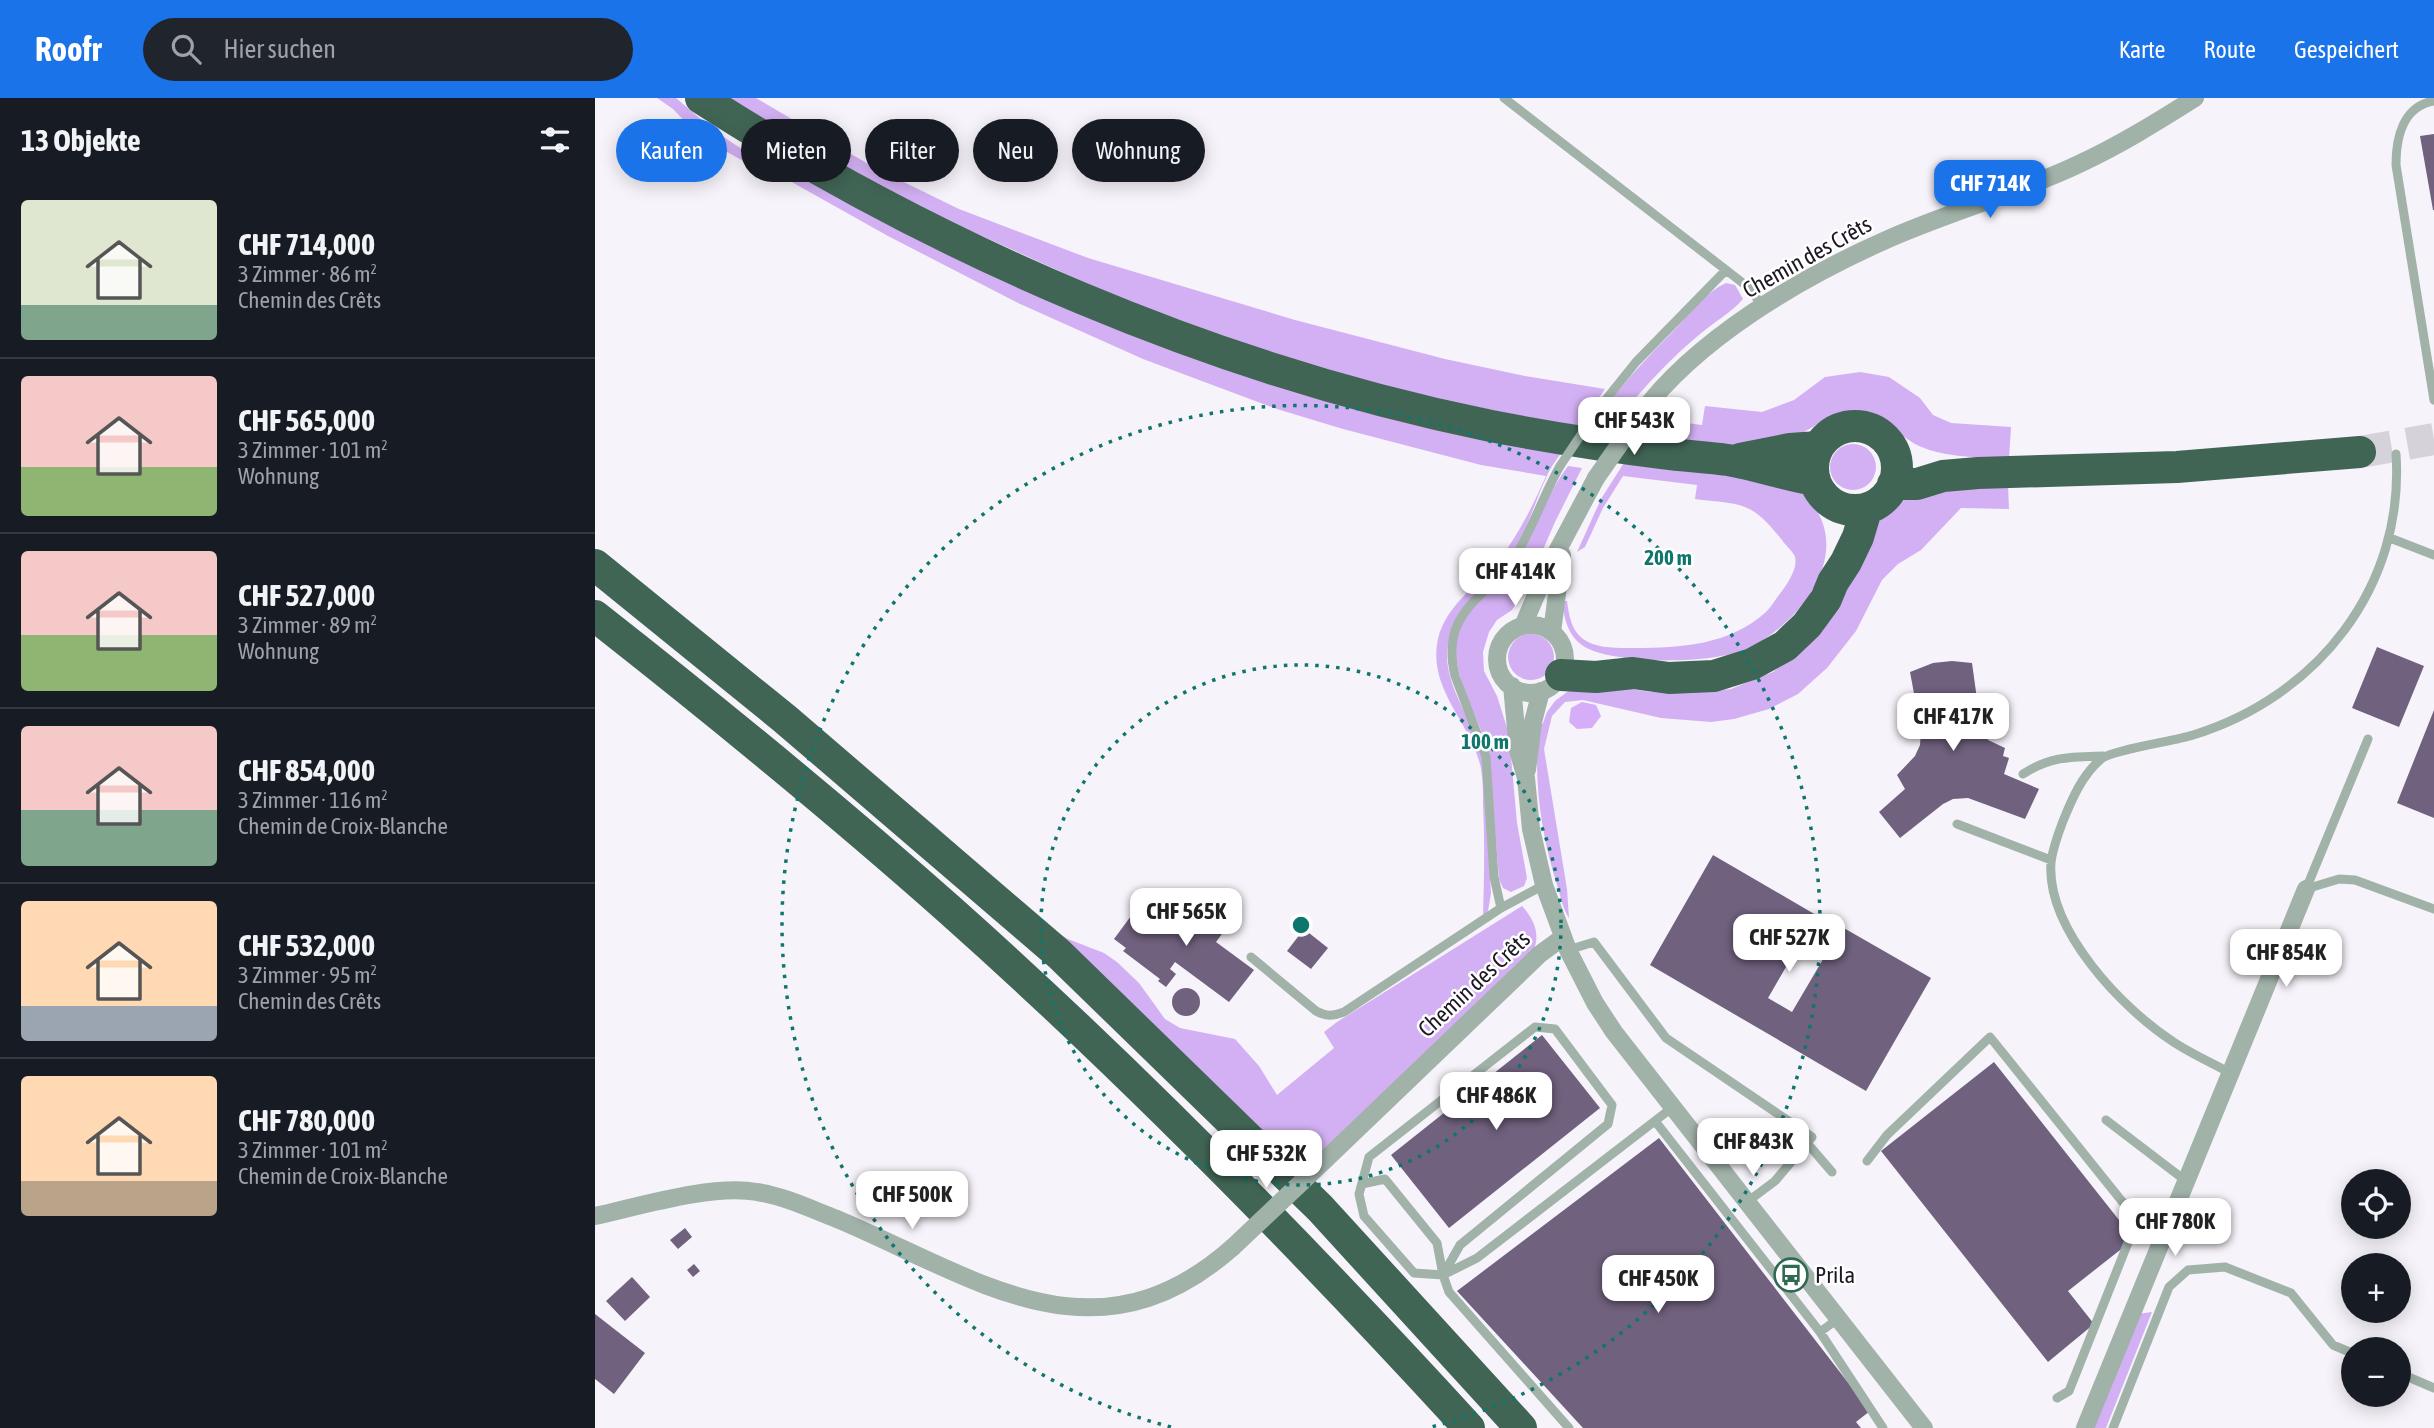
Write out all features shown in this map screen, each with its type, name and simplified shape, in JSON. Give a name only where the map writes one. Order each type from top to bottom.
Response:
[{"type":"highway","points":[[701,98],[794,155],[924,225],[1050,283],[1197,343],[1291,374],[1490,425],[1644,451],[1728,461],[1815,480]]},
{"type":"highway","points":[[1854,425],[1870,428],[1883,435],[1890,443],[1894,470],[1882,500],[1850,509],[1827,501],[1819,492],[1815,480],[1814,459],[1826,436],[1840,427],[1854,425]]},
{"type":"highway","points":[[1728,461],[1790,449],[1818,447]]},
{"type":"highway","points":[[1894,470],[1917,457],[1978,473],[2177,467],[2360,452]]},
{"type":"highway","points":[[1555,663],[1588,657],[1633,673],[1669,678],[1714,676],[1752,664],[1785,646],[1807,625],[1826,599],[1833,582],[1850,509]]},
{"type":"highway","points":[[595,565],[785,719],[1059,954],[1321,1208],[1521,1428]]},
{"type":"highway","points":[[595,586],[781,735],[1050,970],[1333,1246],[1499,1428]]},
{"type":"highway","points":[[595,616],[812,790],[952,912],[1060,1012],[1157,1103],[1288,1234],[1469,1428]]},
{"type":"street","name":"Chemin des Crêts","points":[[595,1216],[694,1195],[755,1191],[816,1211],[1012,1296],[1073,1308],[1120,1305],[1165,1293],[1200,1274],[1233,1247],[1530,964],[1565,944],[1544,885],[1531,829],[1526,778],[1515,728],[1512,687],[1501,674],[1498,653],[1506,636],[1523,626],[1541,583],[1596,478],[1640,415],[1670,380],[1702,351],[1796,285],[1885,240],[2077,165],[2139,134],[2195,98]]},
{"type":"street","name":"Chemin des Crêts","points":[[1526,778],[1534,722],[1555,663],[1564,541]]},
{"type":"street","points":[[1512,687],[1526,692],[1555,663],[1538,625],[1523,626]]},
{"type":"street","points":[[2085,1428],[2306,889]]},
{"type":"street","points":[[1565,944],[1605,1018],[1924,1428]]},
{"type":"lane","points":[[1504,98],[1748,287],[1763,306]]},
{"type":"lane","points":[[2434,102],[2418,107],[2409,114],[2398,138],[2396,150],[2396,165],[2434,400]]},
{"type":"lane","points":[[1501,908],[1495,885],[1486,757],[1455,676],[1452,665],[1453,639],[1462,615],[1508,565],[1522,544],[1560,466],[1599,408],[1636,362],[1726,270]]},
{"type":"lane","points":[[2023,774],[2048,760],[2103,756],[2191,736],[2222,725],[2277,695],[2311,667],[2355,616],[2371,586],[2390,538],[2395,513],[2396,454]]},
{"type":"lane","points":[[2390,538],[2434,553]]},
{"type":"lane","points":[[2306,889],[2368,739]]},
{"type":"lane","points":[[2103,756],[2085,775],[2073,796],[2055,841],[2051,860],[2055,896],[2079,945],[2111,987],[2140,1017],[2174,1042],[2230,1073]]},
{"type":"lane","points":[[1957,824],[2051,860]]},
{"type":"lane","points":[[2306,889],[2339,880],[2355,880],[2434,909]]},
{"type":"lane","name":"Chemin des Crêts","points":[[1251,957],[1316,1011],[1324,1016],[1333,1016],[1344,1012],[1501,908],[1544,885]]},
{"type":"lane","points":[[1565,944],[1594,942],[1666,1038],[1812,1137],[1775,1181],[1747,1202]]},
{"type":"lane","points":[[1443,1275],[1460,1245],[1608,1124],[1612,1105],[1555,1029],[1535,1027],[1369,1157],[1359,1194],[1364,1216],[1414,1273],[1443,1275],[1477,1258],[1673,1107]]},
{"type":"lane","points":[[1867,1161],[1887,1135],[1990,1037],[2137,1220],[2069,1391],[2057,1398]]},
{"type":"lane","points":[[2106,1120],[2186,1181]]},
{"type":"lane","points":[[1655,1121],[1820,1332],[1883,1428]]},
{"type":"lane","points":[[1807,1143],[1832,1172]]},
{"type":"lane","points":[[1362,1184],[1385,1179],[1437,1243],[1449,1292],[1569,1428]]},
{"type":"lane","points":[[2113,1428],[2169,1287],[2188,1270],[2225,1267],[2291,1293],[2333,1345],[2341,1348]]},
{"type":"lane","points":[[1820,1332],[1839,1318]]},
{"type":"lane","points":[[2411,1378],[2434,1388]]},
{"type":"shaded area","points":[[657,98],[676,98],[701,119],[683,119]]},
{"type":"shaded area","points":[[728,98],[756,98],[792,119],[763,119]]},
{"type":"shaded area","points":[[727,139],[741,148],[741,160],[727,152]]},
{"type":"shaded area","points":[[851,154],[865,162],[865,178],[851,171]]},
{"type":"shaded area","points":[[792,182],[815,182],[936,245],[1564,449],[1549,472],[1515,548],[1464,607],[1448,644],[1449,673],[1477,741],[1484,771],[1491,893],[1488,911],[1483,917],[1484,833],[1481,768],[1469,735],[1444,690],[1436,657],[1438,639],[1442,626],[1456,604],[1509,547],[1546,476],[1481,465],[1277,409],[1143,359],[1018,303],[888,236]]},
{"type":"shaded area","points":[[873,182],[904,182],[959,209],[1088,258],[1295,320],[1445,359],[1605,389],[1578,428],[1405,392],[1297,362],[1121,299],[949,221]]},
{"type":"shaded area","points":[[1726,283],[1735,285],[1743,299],[1679,353],[1622,414],[1603,411],[1700,302]]},
{"type":"shaded area","points":[[1860,372],[1889,377],[1920,398],[1933,415],[1951,423],[2011,427],[2009,459],[1963,456],[1929,450],[1873,415],[1855,411],[1836,415],[1796,436],[1769,443],[1733,445],[1643,438],[1656,419],[1702,425],[1705,406],[1762,412],[1794,400],[1825,377]]},
{"type":"shaded area","points":[[1853,444],[1869,451],[1876,467],[1869,483],[1853,490],[1837,483],[1830,467],[1837,451]]},
{"type":"shaded area","points":[[1627,458],[1789,485],[1806,496],[1822,522],[1826,544],[1823,565],[1814,587],[1784,624],[1746,649],[1711,658],[1665,660],[1619,657],[1600,653],[1579,643],[1568,627],[1562,601],[1567,601],[1576,631],[1583,639],[1595,645],[1652,648],[1687,645],[1721,638],[1752,623],[1770,607],[1794,570],[1793,553],[1753,511],[1735,504],[1695,499],[1697,485],[1623,476],[1603,508],[1585,547],[1577,552],[1601,499]]},
{"type":"shaded area","points":[[1568,466],[1582,468],[1526,589],[1512,610],[1497,620],[1489,632],[1483,652],[1484,671],[1497,696],[1509,734],[1517,823],[1527,878],[1524,886],[1511,892],[1503,888],[1499,879],[1489,756],[1460,678],[1457,636],[1468,613],[1514,564]]},
{"type":"shaded area","points":[[2008,485],[2009,509],[1961,508],[1921,550],[1898,564],[1882,580],[1856,631],[1827,668],[1798,694],[1769,709],[1734,719],[1711,722],[1661,718],[1583,700],[1565,702],[1552,716],[1544,749],[1567,889],[1569,918],[1562,903],[1547,848],[1538,787],[1539,726],[1555,701],[1567,692],[1585,685],[1652,692],[1709,692],[1731,689],[1773,672],[1804,649],[1869,536],[1882,517],[1897,504],[1918,493]]},
{"type":"shaded area","points":[[1531,634],[1547,641],[1554,657],[1547,673],[1531,680],[1515,673],[1508,657],[1515,641]]},
{"type":"shaded area","points":[[1582,702],[1596,705],[1601,716],[1592,728],[1577,729],[1569,722],[1571,708]]},
{"type":"shaded area","points":[[838,746],[935,826],[1046,926],[1068,939],[1104,953],[1117,962],[1139,983],[1165,1019],[1180,1028],[1235,1039],[1259,1066],[1277,1095],[1334,1048],[1324,1032],[1522,906],[1535,927],[1535,945],[1533,951],[1320,1153],[1292,1176]]},
{"type":"shaded area","points":[[2152,1312],[2106,1428],[2093,1428],[2138,1314]]},
{"type":"building","points":[[2434,134],[2434,210],[2433,210],[2420,136]]},
{"type":"building","points":[[2377,647],[2424,666],[2399,727],[2352,708]]},
{"type":"building","points":[[1933,663],[1972,663],[1981,728],[1988,740],[2005,748],[2003,756],[2009,758],[2004,774],[2039,789],[2025,819],[1968,798],[1953,799],[1900,838],[1879,812],[1905,789],[1897,775],[1915,756],[1920,745],[1921,731],[1910,672]]},
{"type":"building","points":[[2434,710],[2434,818],[2397,803]]},
{"type":"building","points":[[1713,855],[1816,915],[1768,998],[1792,1012],[1842,927],[1931,978],[1866,1091],[1650,965]]},
{"type":"building","points":[[1164,899],[1200,925],[1217,901],[1236,915],[1216,942],[1254,970],[1229,1002],[1175,962],[1170,969],[1176,974],[1166,987],[1158,981],[1160,979],[1123,951],[1126,948],[1114,939],[1131,916],[1144,926]]},
{"type":"building","points":[[1304,929],[1328,948],[1311,969],[1287,951]]},
{"type":"building","points":[[1186,988],[1196,992],[1200,1002],[1196,1012],[1186,1016],[1176,1012],[1172,1002],[1176,992]]},
{"type":"building","points":[[1542,1035],[1600,1108],[1449,1228],[1391,1155]]},
{"type":"building","points":[[1994,1062],[2134,1239],[2068,1291],[2094,1324],[2048,1362],[1881,1151]]},
{"type":"building","points":[[1659,1138],[1870,1411],[1856,1422],[1861,1428],[1583,1428],[1457,1291]]},
{"type":"building","points":[[685,1228],[692,1237],[678,1249],[670,1240]]},
{"type":"building","points":[[694,1264],[700,1271],[693,1277],[687,1270]]},
{"type":"building","points":[[632,1277],[650,1297],[625,1321],[606,1301]]},
{"type":"building","points":[[595,1314],[645,1353],[614,1394],[595,1379]]},
{"type":"tunnel","points":[[2360,452],[2434,439]]},
{"type":"place","name":"Prila","points":[[1791,1275]]}]
